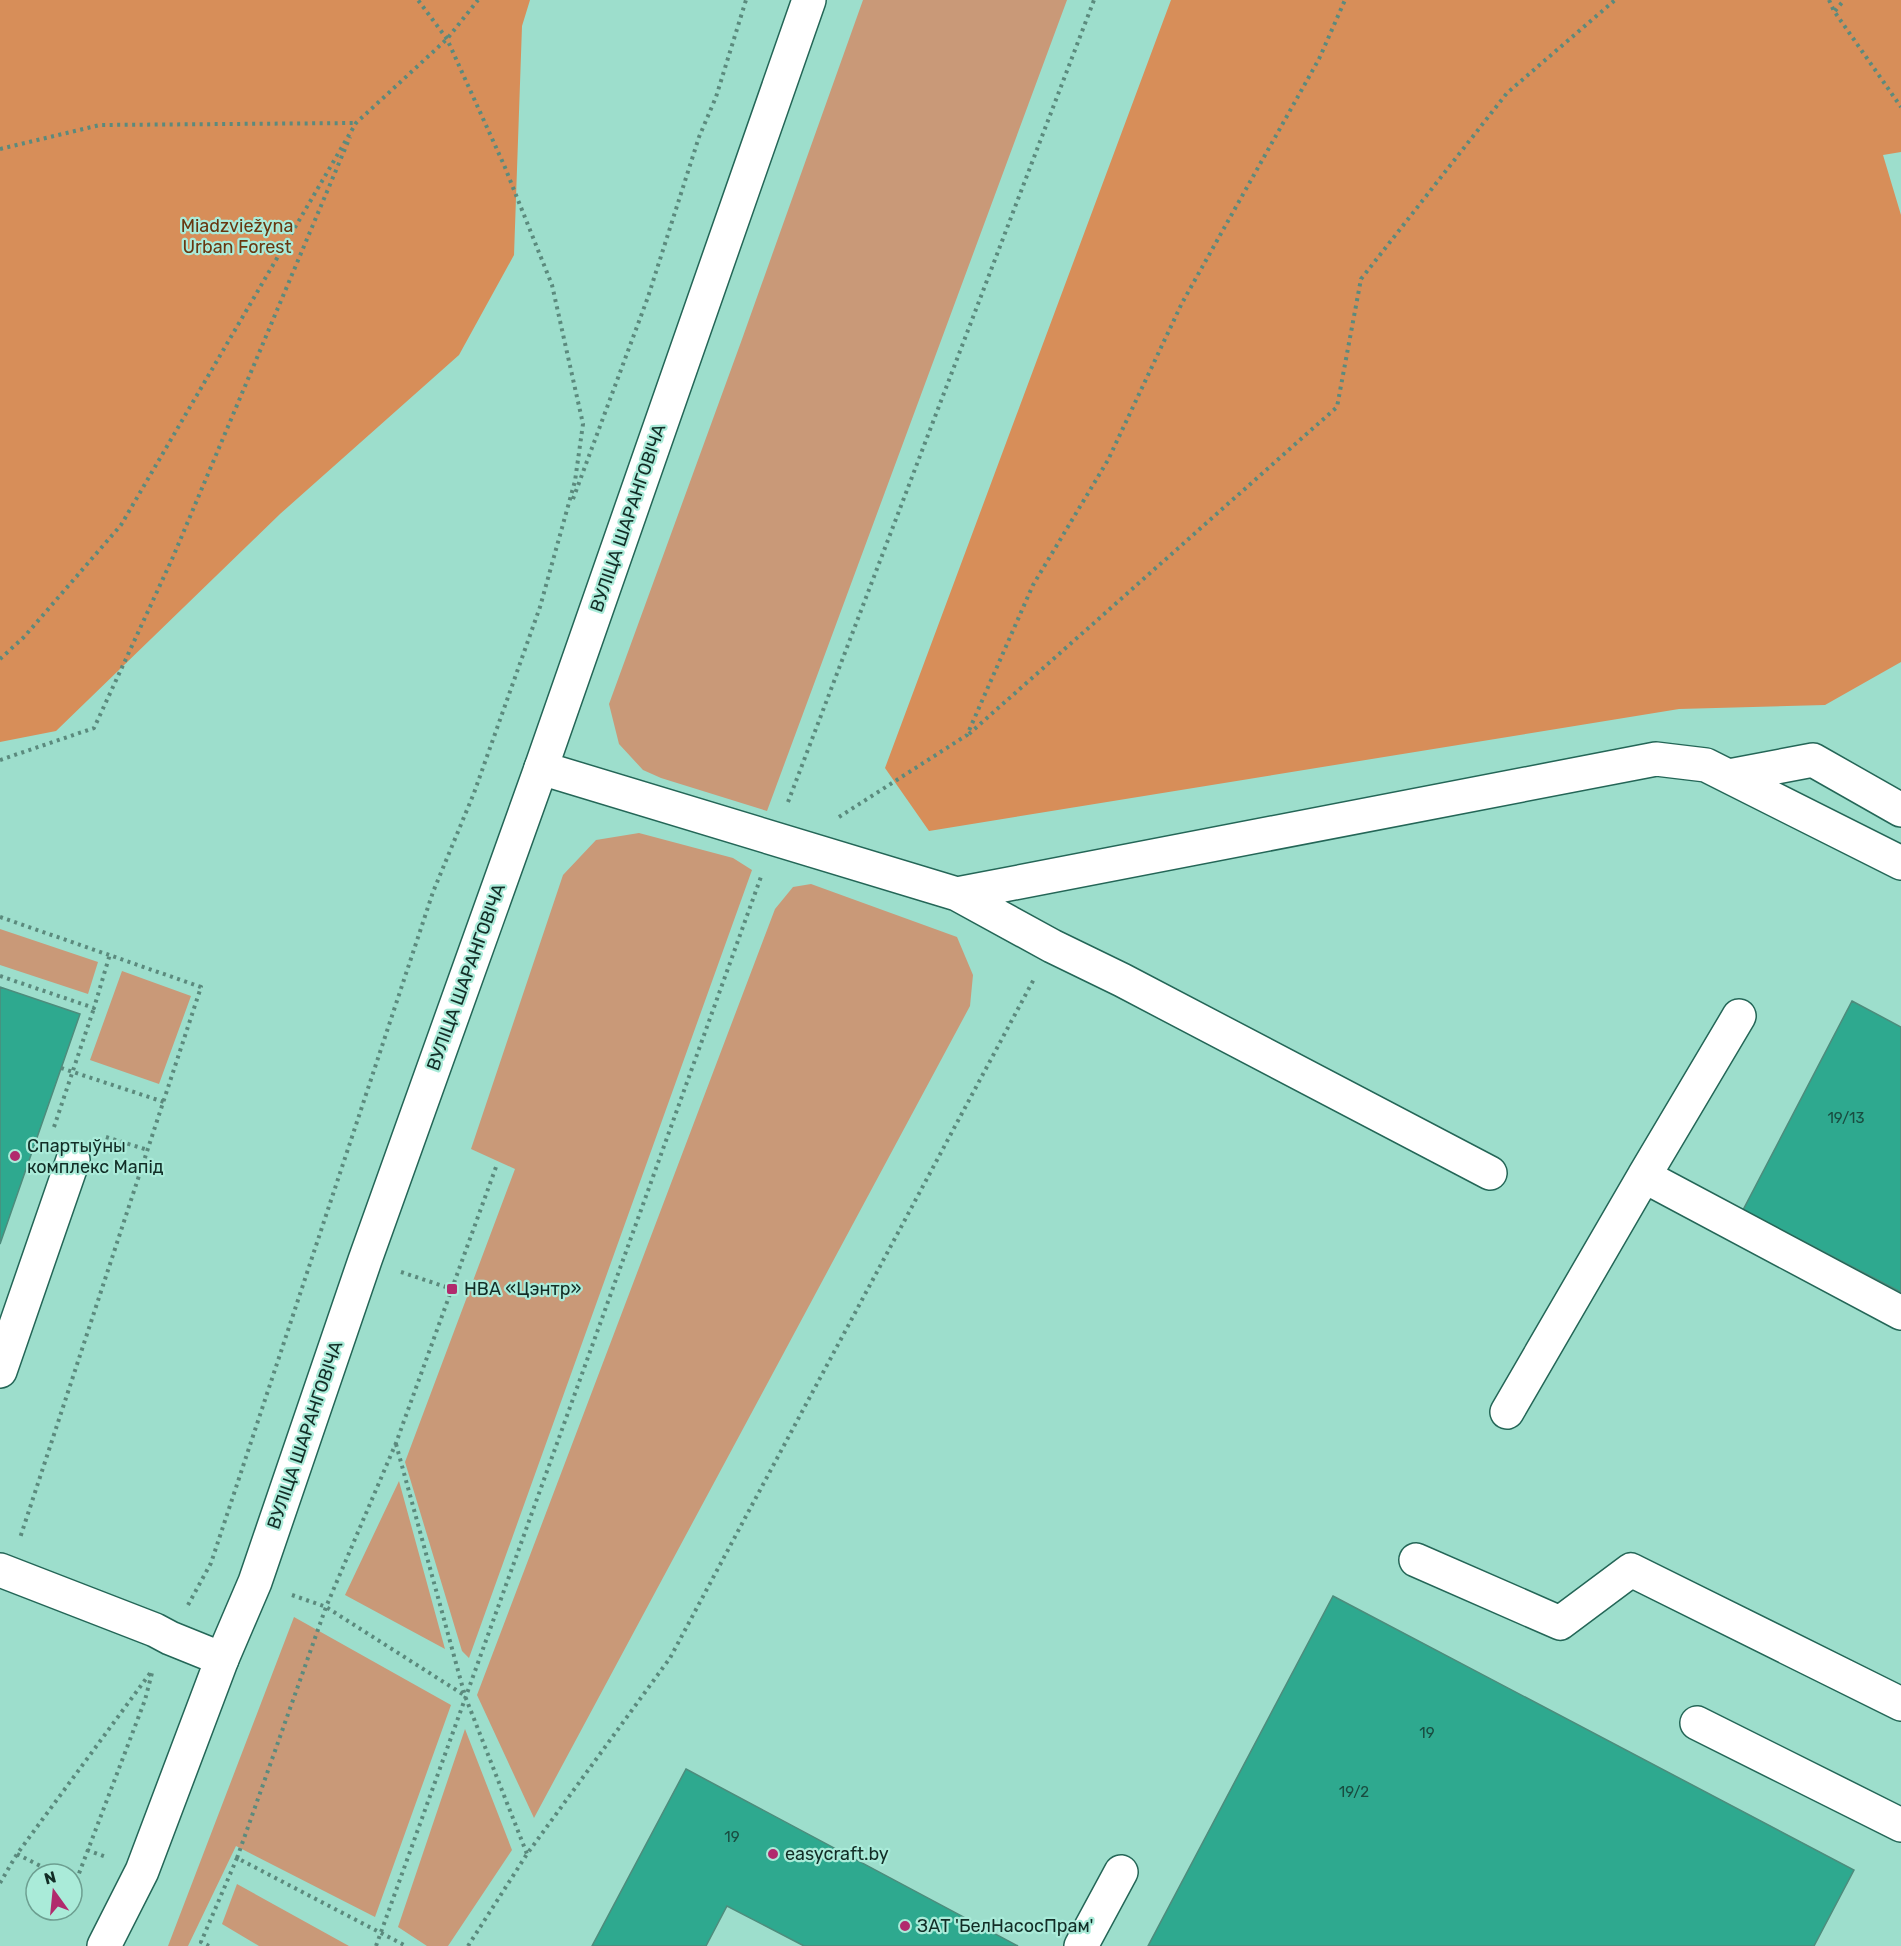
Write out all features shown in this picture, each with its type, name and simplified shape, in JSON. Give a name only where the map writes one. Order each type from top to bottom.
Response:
[{"type":"main road","name":"ВУЛІЦА ШАРАНГОВІЧА","points":[[104,1946],[142,1871],[222,1659],[255,1582],[365,1260],[809,0]]},
{"type":"main road","points":[[957,894],[1656,759],[1706,765],[1901,863]]},
{"type":"main road","points":[[1729,776],[1813,760],[1901,810]]},
{"type":"main road","points":[[540,768],[957,894],[1052,946],[1122,980],[1490,1173]]},
{"type":"main road","points":[[1507,1412],[1739,1016]]},
{"type":"main road","points":[[0,1371],[73,1160]]},
{"type":"main road","points":[[1644,1176],[1901,1313]]},
{"type":"main road","points":[[1416,1560],[1560,1623],[1631,1570],[1901,1704]]},
{"type":"main road","points":[[0,1570],[155,1630],[222,1659]]},
{"type":"main road","points":[[1697,1723],[1901,1825]]},
{"type":"main road","points":[[1081,1946],[1121,1872]]},
{"type":"path","points":[[211,1563],[433,892],[474,793],[540,607],[575,481],[583,424],[552,285],[504,165],[447,39],[418,0]]},
{"type":"path","points":[[0,659],[24,637],[121,525],[356,123],[447,39],[478,0]]},
{"type":"path","points":[[566,517],[648,297],[699,137],[716,97],[746,0]]},
{"type":"path","points":[[376,1946],[465,1696],[786,841],[1094,0]]},
{"type":"path","points":[[967,735],[1033,585],[1108,460],[1182,303],[1319,59],[1345,0]]},
{"type":"path","points":[[786,841],[967,735],[1337,407],[1361,279],[1507,93],[1616,0]]},
{"type":"path","points":[[1829,0],[1834,11],[1901,107]]},
{"type":"path","points":[[1834,11],[1844,0]]},
{"type":"path","points":[[0,149],[100,125],[356,123]]},
{"type":"path","points":[[0,760],[93,728],[173,556],[356,123]]},
{"type":"path","points":[[0,917],[201,987],[19,1541]]},
{"type":"path","points":[[468,1946],[527,1854],[670,1658],[1052,946]]},
{"type":"path","points":[[0,976],[94,1008],[110,954]]},
{"type":"path","points":[[61,1068],[164,1102]]},
{"type":"path","points":[[209,1946],[201,1942],[237,1858],[326,1607],[396,1443],[496,1167]]},
{"type":"path","points":[[365,1260],[452,1289]]},
{"type":"path","points":[[396,1443],[465,1696],[527,1854]]},
{"type":"path","points":[[326,1607],[465,1696]]},
{"type":"path","points":[[0,1883],[18,1854],[154,1668],[170,1638]]},
{"type":"path","points":[[83,1862],[145,1700]]},
{"type":"path","points":[[18,1854],[33,1862]]},
{"type":"path","points":[[237,1858],[406,1946]]},
{"type":"shaded area","points":[[863,0],[1067,0],[767,811],[661,778],[643,770],[619,744],[609,704]]},
{"type":"shaded area","points":[[639,833],[733,858],[752,870],[469,1658],[462,1651],[405,1462],[515,1169],[471,1149],[563,875],[596,840]]},
{"type":"shaded area","points":[[811,884],[957,937],[973,975],[970,1006],[534,1818],[477,1695],[775,909],[793,887]]},
{"type":"shaded area","points":[[0,929],[98,962],[88,994],[0,965]]},
{"type":"shaded area","points":[[122,971],[191,996],[159,1084],[90,1060]]},
{"type":"shaded area","points":[[399,1481],[445,1649],[345,1595]]},
{"type":"shaded area","points":[[294,1617],[451,1705],[375,1917],[236,1846],[188,1946],[168,1946]]},
{"type":"shaded area","points":[[465,1729],[512,1850],[448,1946],[427,1946],[398,1927]]},
{"type":"shaded area","points":[[237,1884],[349,1946],[259,1946],[222,1924]]},
{"type":"green space","name":"Miadzviežyna Urban Forest","points":[[0,0],[530,0],[522,26],[514,255],[459,355],[280,514],[56,731],[0,742]]},
{"type":"green space","points":[[1171,0],[1901,0],[1901,152],[1883,155],[1901,215],[1901,662],[1825,705],[1679,709],[929,831],[885,768]]},
{"type":"building","name":"Спартыўны комплекс Мапід","points":[[0,987],[80,1014],[0,1244]]},
{"type":"building","points":[[1852,1001],[1901,1027],[1901,1292],[1743,1210]]},
{"type":"building","points":[[1333,1596],[1854,1870],[1814,1946],[1148,1946]]},
{"type":"building","points":[[686,1769],[1018,1946],[804,1946],[727,1906],[706,1946],[592,1946]]},
{"type":"place","name":"Спартыўны комплекс Мапід","points":[[15,1156]]},
{"type":"place","name":"НВА «Цэнтр»","points":[[452,1289]]},
{"type":"place","name":"easycraft.by","points":[[773,1854]]},
{"type":"place","name":"ЗАТ 'БелНасосПрам'","points":[[905,1926]]}]
